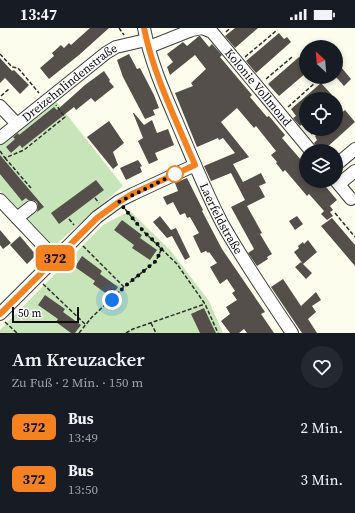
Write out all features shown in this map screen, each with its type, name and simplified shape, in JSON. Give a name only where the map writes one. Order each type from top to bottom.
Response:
[{"type":"street","name":"Kolonie Vollmond","points":[[146,38],[202,28],[212,32],[305,144]]},
{"type":"street","name":"Dreizehnlindenstraße","points":[[0,138],[106,53],[116,47],[146,38]]},
{"type":"street","name":"Laerfeldstraße","points":[[146,38],[164,92],[195,165],[223,225],[247,265],[292,333]]},
{"type":"street","points":[[0,106],[16,124]]},
{"type":"street","points":[[343,159],[355,149]]},
{"type":"street","points":[[0,314],[97,218],[132,194],[195,165]]},
{"type":"street","points":[[343,178],[355,170]]},
{"type":"street","points":[[342,188],[351,199]]},
{"type":"street","points":[[0,200],[55,258]]},
{"type":"street","points":[[17,218],[31,207]]},
{"type":"path","points":[[238,63],[276,31]]},
{"type":"path","points":[[0,54],[12,67],[18,68],[65,117],[24,150],[5,158]]},
{"type":"path","points":[[257,86],[292,57]]},
{"type":"path","points":[[280,113],[314,84]]},
{"type":"path","points":[[0,98],[10,88]]},
{"type":"path","points":[[0,151],[31,188]]},
{"type":"path","points":[[119,202],[136,222],[177,264],[205,304],[218,333]]},
{"type":"path","points":[[335,213],[355,237]]},
{"type":"path","points":[[133,225],[136,222]]},
{"type":"path","points":[[84,247],[124,287]]},
{"type":"path","points":[[79,333],[92,317],[124,287],[156,261],[162,248]]},
{"type":"path","points":[[45,286],[86,325]]},
{"type":"path","points":[[126,333],[133,329],[205,304]]},
{"type":"path","points":[[151,323],[156,333]]},
{"type":"path","points":[[9,326],[17,333]]},
{"type":"green space","points":[[56,101],[123,186],[53,247],[0,191],[0,145]]},
{"type":"green space","points":[[130,211],[171,251],[209,301],[223,333],[0,333],[0,330],[103,225]]},
{"type":"building","points":[[90,28],[109,28],[49,79],[40,68],[54,56],[52,53],[61,45],[64,48],[69,43],[71,45]]},
{"type":"building","points":[[235,28],[258,28],[235,48],[225,36]]},
{"type":"building","points":[[279,33],[284,39],[287,37],[291,42],[256,73],[246,61]]},
{"type":"building","points":[[199,36],[209,47],[212,44],[222,55],[220,57],[252,95],[250,97],[285,135],[282,138],[299,158],[299,187],[285,170],[283,172],[276,163],[277,162],[271,155],[276,151],[256,126],[254,128],[237,108],[221,122],[249,157],[233,164],[243,182],[261,173],[266,183],[259,186],[265,197],[247,206],[262,233],[260,234],[272,254],[267,257],[268,259],[257,266],[248,253],[254,249],[231,207],[245,200],[231,173],[211,181],[204,166],[235,153],[223,138],[219,140],[218,138],[197,147],[175,93],[193,86],[191,83],[206,69],[195,55],[170,75],[167,67],[173,62],[167,54],[183,42],[187,46]]},
{"type":"building","points":[[129,54],[137,69],[140,68],[159,108],[153,110],[155,115],[145,119],[123,77],[117,60]]},
{"type":"building","points":[[299,57],[299,79],[279,96],[268,84]]},
{"type":"building","points":[[0,58],[12,71],[14,70],[29,85],[20,94],[5,78],[0,83]]},
{"type":"building","points":[[343,69],[351,79],[344,86],[342,84]]},
{"type":"building","points":[[104,71],[114,87],[95,102],[91,98],[76,110],[74,107],[22,148],[20,145],[11,153],[6,147],[15,139],[13,137],[18,133],[19,135],[54,107],[57,110],[85,85]]},
{"type":"building","points":[[322,84],[329,92],[311,92]]},
{"type":"building","points":[[299,102],[299,125],[293,118],[296,116],[291,109]]},
{"type":"building","points":[[345,110],[355,122],[343,133],[343,112]]},
{"type":"building","points":[[133,113],[144,125],[152,120],[157,133],[168,129],[174,145],[155,153],[158,160],[149,164],[138,141],[143,138]]},
{"type":"building","points":[[109,121],[124,143],[113,152],[118,165],[113,169],[87,137]]},
{"type":"building","points":[[315,136],[339,136],[331,144],[315,144],[317,140]]},
{"type":"building","points":[[0,155],[44,207],[37,212],[37,202],[26,198],[22,201],[0,174]]},
{"type":"building","points":[[138,160],[142,166],[140,167],[142,172],[126,180],[120,168]]},
{"type":"building","points":[[187,178],[222,249],[265,312],[261,314],[274,333],[247,333],[244,329],[239,333],[230,333],[221,321],[230,314],[226,307],[237,300],[232,293],[235,291],[227,279],[220,284],[210,267],[217,263],[209,252],[208,253],[206,251],[201,253],[193,236],[199,233],[190,217],[187,218],[185,213],[180,215],[173,202],[167,205],[163,197],[178,191],[175,183]]},
{"type":"building","points":[[96,180],[104,190],[59,224],[51,213]]},
{"type":"building","points":[[300,188],[327,188],[337,200],[330,206],[333,210],[330,212],[333,216],[327,220],[321,214],[324,211],[309,194],[307,196]]},
{"type":"building","points":[[160,216],[171,230],[176,228],[190,257],[185,260],[172,236],[167,238],[153,222]]},
{"type":"building","points":[[297,216],[303,224],[295,230],[289,221]]},
{"type":"building","points":[[332,218],[355,245],[355,266],[321,226]]},
{"type":"building","points":[[122,220],[142,235],[140,238],[157,250],[150,260],[132,248],[134,245],[114,230]]},
{"type":"building","points":[[0,230],[11,243],[3,249],[0,245]]},
{"type":"building","points":[[20,236],[36,255],[27,264],[10,245]]},
{"type":"building","points":[[308,240],[317,252],[303,264],[294,252],[299,248],[298,246],[303,242],[304,244]]},
{"type":"building","points":[[82,256],[102,271],[100,274],[118,287],[111,297],[93,284],[95,281],[75,267]]},
{"type":"building","points":[[301,262],[312,273],[306,279],[295,267]]},
{"type":"building","points":[[283,279],[301,306],[316,292],[321,300],[312,306],[316,312],[308,319],[317,333],[302,333],[271,287]]},
{"type":"building","points":[[45,295],[65,309],[63,312],[81,325],[75,333],[71,333],[56,322],[58,319],[38,305]]},
{"type":"building","points":[[204,308],[216,333],[200,333],[191,314]]},
{"type":"bus line","name":"372","points":[[0,314],[97,218],[132,194],[195,165],[164,92],[146,40],[144,28]]},
{"type":"route","points":[[112,300],[124,287],[156,261],[162,248],[144,232],[119,202],[132,194],[175,174]]}]
